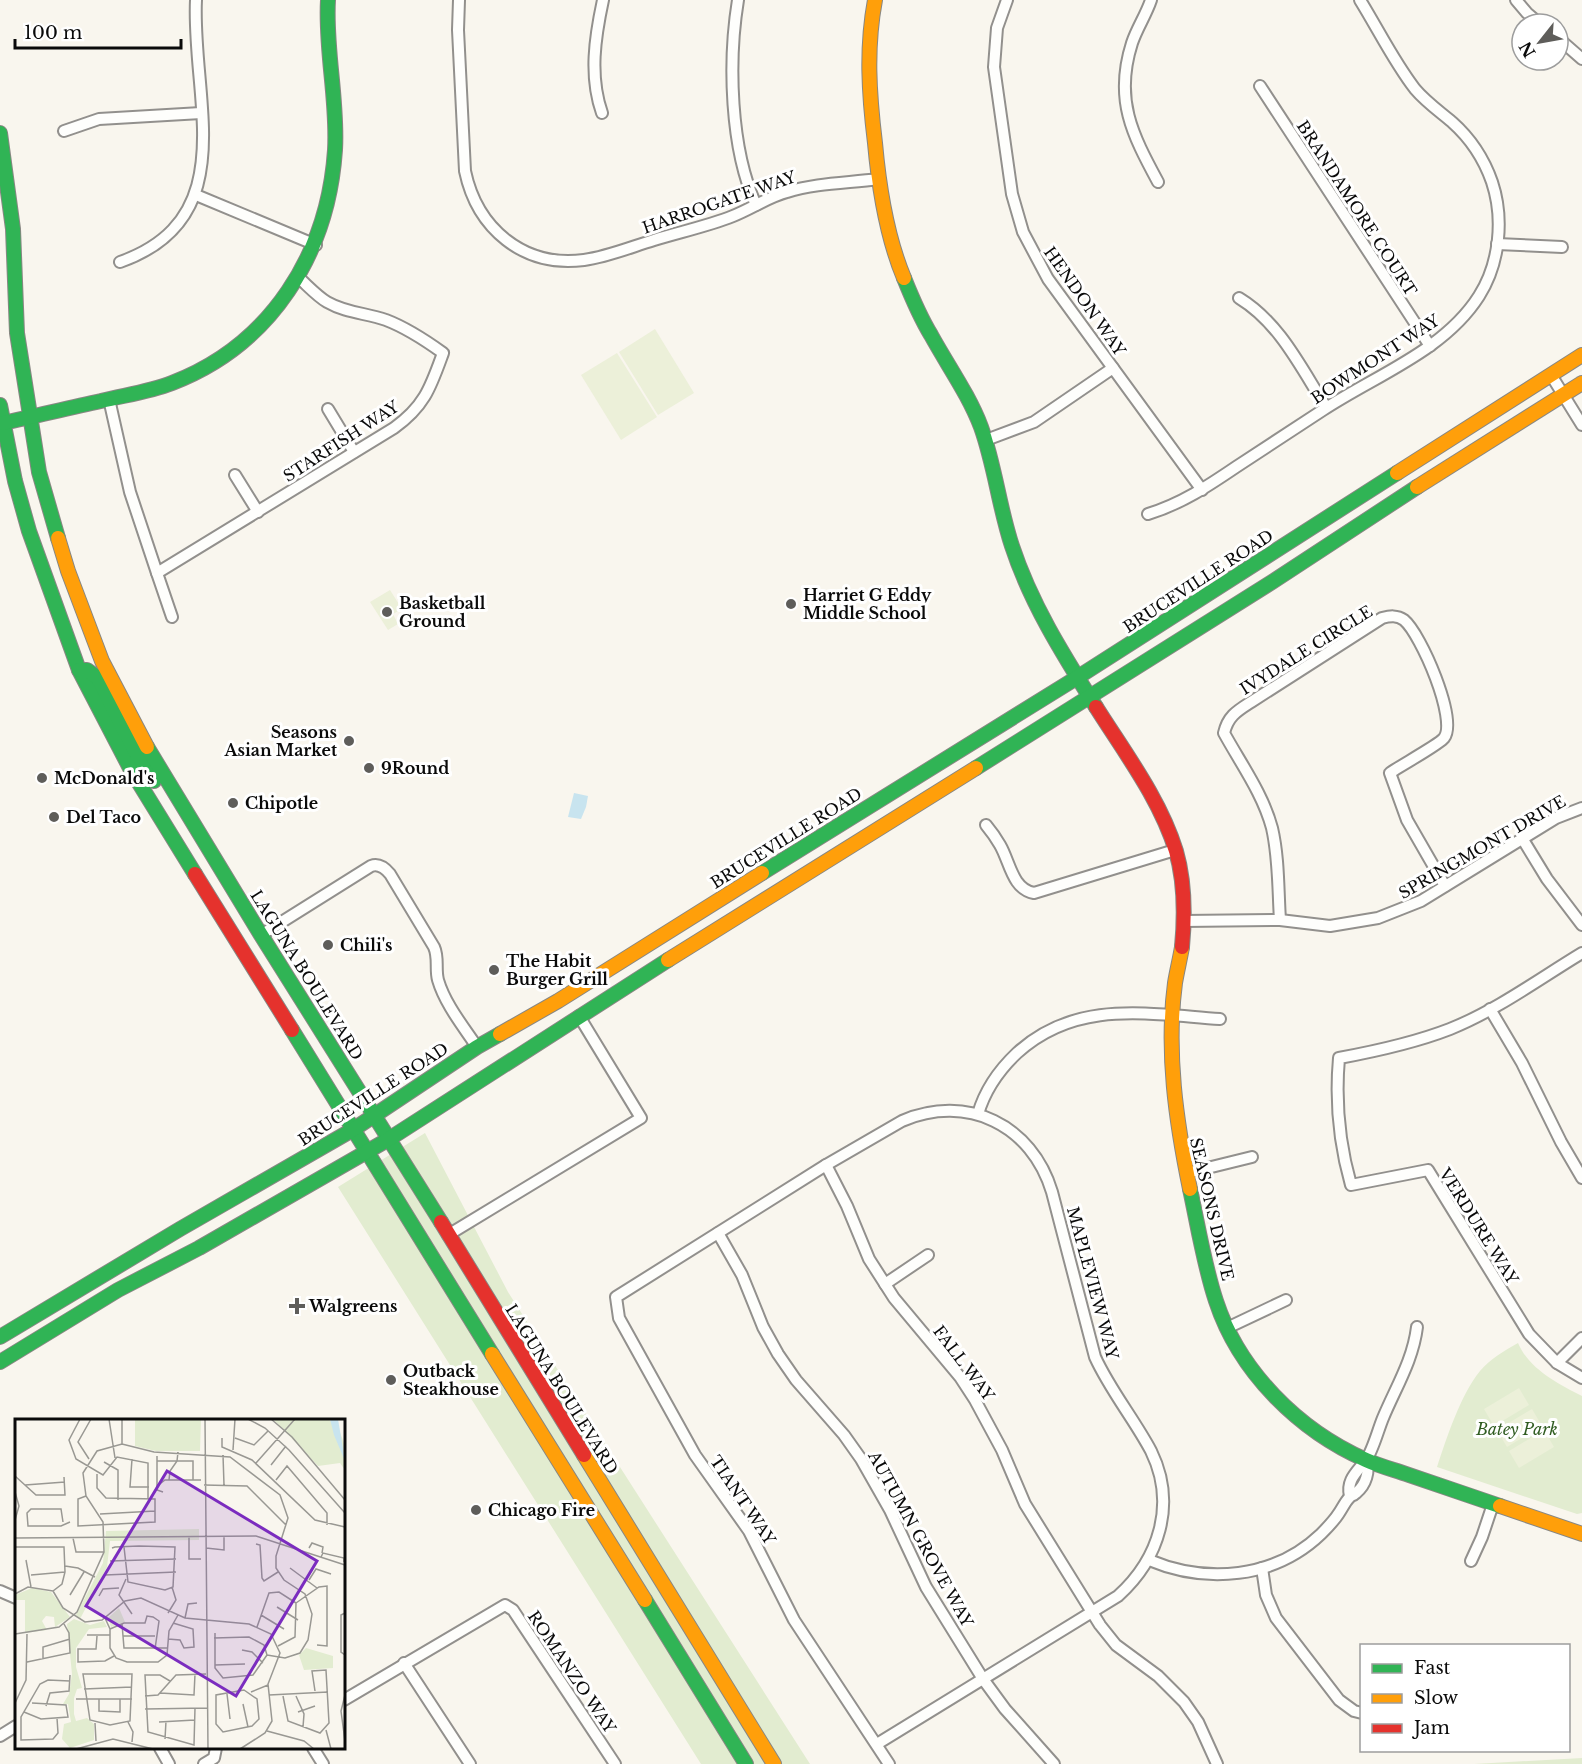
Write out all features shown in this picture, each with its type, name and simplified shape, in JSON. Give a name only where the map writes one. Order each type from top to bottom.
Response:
[{"type":"main road","points":[[1,423],[168,385],[216,361],[238,345],[268,318],[299,278],[316,245],[331,190],[335,150],[327,34],[328,0]]},
{"type":"main road","name":"SEASONS DRIVE","points":[[875,0],[867,49],[868,75],[878,179],[889,238],[907,289],[925,325],[963,388],[986,440],[1004,521],[1016,559],[1044,620],[1161,814],[1175,850],[1183,901],[1173,1016],[1172,1077],[1175,1110],[1210,1278],[1227,1328],[1249,1365],[1278,1401],[1318,1435],[1366,1460],[1582,1534]]},
{"type":"main road","name":"LAGUNA BOULEVARD","points":[[0,133],[13,229],[17,333],[39,472],[68,571],[102,661],[129,714],[176,795],[261,935],[375,1115],[774,1764]]},
{"type":"main road","name":"BRUCEVILLE ROAD","points":[[0,1338],[180,1229],[354,1129],[477,1047],[558,1001],[706,906],[1078,678],[1582,355]]},
{"type":"main road","points":[[0,1362],[118,1290],[199,1248],[389,1139],[579,1016],[1272,582],[1582,383]]},
{"type":"main road","points":[[0,405],[1,423],[29,531],[79,670],[131,770],[746,1764]]},
{"type":"main road","points":[[79,670],[87,670],[98,678],[136,753],[159,789],[176,795]]},
{"type":"street","points":[[120,262],[142,253],[163,240],[180,222],[195,195],[203,160],[196,0]]},
{"type":"street","name":"HARROGATE WAY","points":[[459,0],[458,30],[465,171],[471,195],[492,228],[523,250],[547,259],[585,260],[721,220],[775,196],[799,189],[878,179]]},
{"type":"street","points":[[602,113],[595,93],[594,68],[603,0]]},
{"type":"street","points":[[738,0],[732,62],[733,89],[741,164],[756,205]]},
{"type":"street","name":"HENDON WAY","points":[[1007,0],[997,28],[994,67],[1015,207],[1031,248],[1047,279],[1202,490]]},
{"type":"street","points":[[1151,0],[1132,43],[1126,66],[1125,91],[1127,115],[1134,139],[1158,182]]},
{"type":"street","name":"BOWMONT WAY","points":[[1148,514],[1175,504],[1202,490],[1326,407],[1430,346],[1457,324],[1479,296],[1493,263],[1497,244],[1497,206],[1492,183],[1482,161],[1462,132],[1414,88],[1360,0]]},
{"type":"street","points":[[1516,0],[1526,12]]},
{"type":"street","points":[[1570,48],[1582,59]]},
{"type":"street","name":"BRANDAMORE COURT","points":[[1260,86],[1430,346]]},
{"type":"street","points":[[64,131],[99,118],[201,112]]},
{"type":"street","points":[[195,195],[316,245]]},
{"type":"street","points":[[1497,244],[1562,247]]},
{"type":"street","name":"STARFISH WAY","points":[[157,573],[394,428],[414,412],[429,392],[443,353],[404,328],[330,304],[299,278]]},
{"type":"street","points":[[1239,298],[1255,307],[1273,325],[1326,407]]},
{"type":"street","points":[[986,440],[1034,422],[1113,368]]},
{"type":"street","points":[[1551,375],[1582,425]]},
{"type":"street","points":[[109,399],[130,492],[172,617]]},
{"type":"street","points":[[328,409],[354,452]]},
{"type":"street","points":[[235,475],[258,512]]},
{"type":"street","name":"IVYDALE CIRCLE","points":[[1280,920],[1272,828],[1262,802],[1224,733],[1227,722],[1241,708],[1382,618],[1394,616],[1404,621],[1426,657],[1442,696],[1448,727],[1443,739],[1390,773],[1407,820],[1445,886]]},
{"type":"street","name":"SPRINGMONT DRIVE","points":[[1183,921],[1280,920],[1330,926],[1355,923],[1400,910],[1421,901],[1556,818],[1582,808]]},
{"type":"street","points":[[986,825],[1001,846],[1016,882],[1026,892],[1034,893],[1175,850]]},
{"type":"street","points":[[1522,838],[1547,879],[1582,924]]},
{"type":"street","points":[[261,935],[371,866],[384,867],[434,947],[437,957],[437,975],[444,995],[477,1047]]},
{"type":"street","name":"VERDURE WAY","points":[[1582,953],[1490,1009],[1452,1028],[1417,1041],[1339,1058],[1337,1116],[1351,1185],[1428,1170],[1521,1324],[1537,1345],[1557,1363],[1582,1378]]},
{"type":"street","points":[[1490,1009],[1522,1063],[1560,1142],[1582,1178]]},
{"type":"street","points":[[978,1114],[988,1089],[1003,1068],[1032,1041],[1055,1027],[1080,1018],[1107,1014],[1220,1019]]},
{"type":"street","points":[[448,1236],[641,1118],[579,1016]]},
{"type":"street","name":"MAPLEVIEW WAY","points":[[616,1297],[826,1165],[914,1116],[939,1110],[978,1114],[998,1122],[1019,1137],[1036,1156],[1048,1179],[1095,1357],[1145,1442],[1160,1476],[1163,1500],[1161,1525],[1149,1560],[1127,1588],[1092,1612],[877,1744]]},
{"type":"street","points":[[1187,1173],[1252,1157]]},
{"type":"street","name":"FALL WAY","points":[[826,1165],[847,1206],[869,1259],[894,1299],[960,1377],[975,1400],[1002,1450],[1025,1503],[1092,1612],[1116,1645],[1158,1676],[1184,1702],[1198,1722],[1217,1764]]},
{"type":"street","name":"AUTUMN GROVE WAY","points":[[718,1233],[742,1275],[763,1327],[778,1354],[796,1380],[844,1435],[866,1467],[890,1510],[926,1587],[983,1679],[1005,1709],[1054,1764]]},
{"type":"street","points":[[885,1284],[928,1255]]},
{"type":"street","name":"TIANT WAY","points":[[616,1297],[619,1318],[695,1455],[748,1531],[794,1620],[889,1764]]},
{"type":"street","points":[[1227,1328],[1286,1300]]},
{"type":"street","points":[[1149,1560],[1174,1569],[1200,1574],[1226,1575],[1262,1568],[1299,1551],[1320,1535],[1338,1515],[1350,1496],[1356,1494],[1363,1484],[1369,1470],[1366,1460],[1412,1355],[1417,1327]]},
{"type":"street","points":[[1557,1363],[1582,1338]]},
{"type":"street","points":[[1471,1561],[1493,1504]]},
{"type":"street","points":[[1262,1568],[1266,1595],[1276,1618],[1339,1700],[1360,1712]]},
{"type":"street","points":[[0,1590],[15,1598]]},
{"type":"street","name":"ROMANZO WAY","points":[[345,1699],[505,1605],[513,1610],[615,1764]]},
{"type":"street","points":[[404,1663],[470,1764]]},
{"type":"street","points":[[0,1736],[15,1727]]},
{"type":"street","points":[[161,1749],[169,1764]]},
{"type":"street","points":[[204,1764],[214,1758],[216,1749]]},
{"type":"street","points":[[314,1749],[323,1764]]},
{"type":"green space","points":[[655,329],[694,393],[658,415],[619,352]]},
{"type":"green space","points":[[617,353],[657,417],[621,440],[581,375]]},
{"type":"green space","name":"Basketball Ground","points":[[390,590],[402,609],[393,614],[398,624],[388,630],[370,602]]},
{"type":"green space","points":[[425,1133],[508,1292],[810,1764],[701,1764],[338,1187]]},
{"type":"green space","name":"Batey Park","points":[[1518,1343],[1529,1361],[1537,1368],[1554,1381],[1582,1396],[1582,1513],[1577,1514],[1437,1467],[1455,1417],[1473,1381],[1488,1363]]},
{"type":"green space","points":[[1519,1388],[1529,1405],[1494,1426],[1484,1409]]},
{"type":"green space","points":[[1532,1409],[1542,1426],[1507,1447],[1497,1430]]},
{"type":"green space","points":[[1544,1430],[1554,1447],[1519,1468],[1509,1451]]},
{"type":"green space","points":[[1582,1758],[1582,1764],[1474,1764]]},
{"type":"water","points":[[574,793],[588,796],[581,819],[568,817]]},
{"type":"traffic: fast","points":[[3,423],[172,383],[207,366],[238,345],[265,320],[288,291],[306,259],[320,225],[330,188],[335,131],[328,38],[328,0]]},
{"type":"traffic: fast","points":[[0,133],[13,229],[17,333],[39,472],[58,538]]},
{"type":"traffic: fast","points":[[904,278],[923,321],[964,392],[981,427],[1012,546],[1038,609],[1096,707]]},
{"type":"traffic: fast","points":[[0,405],[15,481],[29,531],[79,670],[131,770],[195,874]]},
{"type":"traffic: fast","points":[[762,873],[1078,677],[1397,473]]},
{"type":"traffic: fast","points":[[976,768],[1272,582],[1417,487]]},
{"type":"traffic: fast","points":[[79,670],[87,670],[98,678],[136,753],[154,781]]},
{"type":"traffic: fast","points":[[147,747],[261,935],[441,1222]]},
{"type":"traffic: fast","points":[[0,1362],[118,1290],[199,1248],[389,1139],[668,960]]},
{"type":"traffic: fast","points":[[292,1030],[492,1354]]},
{"type":"traffic: fast","points":[[0,1337],[180,1229],[354,1129],[500,1034]]},
{"type":"traffic: fast","points":[[1190,1189],[1208,1274],[1226,1327],[1240,1351],[1274,1396],[1317,1432],[1366,1460],[1500,1506]]},
{"type":"traffic: fast","points":[[645,1600],[746,1764]]},
{"type":"traffic: slow","points":[[875,0],[869,53],[873,125],[884,211],[892,245],[904,278]]},
{"type":"traffic: slow","points":[[1397,473],[1582,355]]},
{"type":"traffic: slow","points":[[1417,487],[1582,383]]},
{"type":"traffic: slow","points":[[58,538],[102,661],[147,747]]},
{"type":"traffic: slow","points":[[668,960],[976,768]]},
{"type":"traffic: slow","points":[[500,1034],[558,1001],[762,873]]},
{"type":"traffic: slow","points":[[1182,947],[1172,1009],[1172,1061],[1180,1138],[1190,1189]]},
{"type":"traffic: slow","points":[[492,1354],[645,1600]]},
{"type":"traffic: slow","points":[[584,1455],[774,1764]]},
{"type":"traffic: slow","points":[[1500,1506],[1582,1534]]},
{"type":"traffic: jam","points":[[1096,707],[1141,777],[1161,813],[1176,851],[1183,887],[1182,947]]},
{"type":"traffic: jam","points":[[195,874],[292,1030]]},
{"type":"traffic: jam","points":[[441,1222],[584,1455]]},
{"type":"place","name":"Harriet G Eddy Middle School","points":[[791,604]]},
{"type":"place","name":"Basketball Ground","points":[[387,612]]},
{"type":"place","name":"Seasons Asian Market","points":[[349,741]]},
{"type":"place","name":"9Round","points":[[369,768]]},
{"type":"place","name":"McDonald's","points":[[42,778]]},
{"type":"place","name":"Chipotle","points":[[233,803]]},
{"type":"place","name":"Del Taco","points":[[54,817]]},
{"type":"place","name":"Chili's","points":[[328,945]]},
{"type":"place","name":"The Habit Burger Grill","points":[[494,970]]},
{"type":"place","name":"Walgreens","points":[[297,1306]]},
{"type":"place","name":"Outback Steakhouse","points":[[391,1380]]},
{"type":"place","name":"Chicago Fire","points":[[476,1510]]}]
